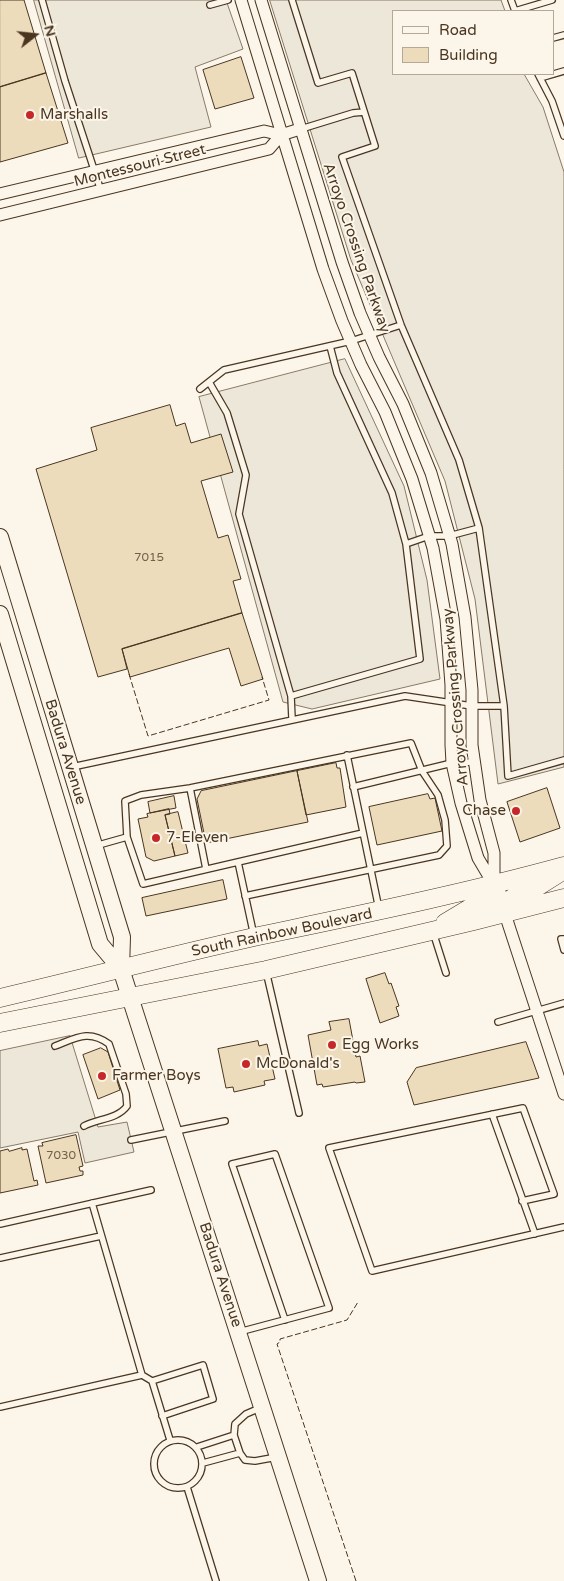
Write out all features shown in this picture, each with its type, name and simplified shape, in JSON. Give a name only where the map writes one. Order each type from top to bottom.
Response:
[{"type":"main road","name":"Badura Avenue","points":[[0,537],[122,937],[122,969],[130,996],[318,1581]]},
{"type":"main road","name":"Badura Avenue","points":[[0,614],[100,944],[122,969]]},
{"type":"main road","points":[[48,774],[70,768]]},
{"type":"main road","name":"South Rainbow Boulevard","points":[[0,998],[254,937],[380,912],[564,866]]},
{"type":"main road","points":[[505,914],[508,901],[531,891],[564,871]]},
{"type":"main road","points":[[432,931],[470,908],[490,902],[496,894],[494,885]]},
{"type":"main road","name":"South Rainbow Boulevard","points":[[0,1023],[266,970],[505,914],[564,898]]},
{"type":"street","name":"Arroyo Crossing Parkway","points":[[241,0],[323,269],[351,341],[385,412],[412,479],[429,536],[446,619],[452,763],[461,803],[478,858],[494,885]]},
{"type":"street","name":"Arroyo Crossing Parkway","points":[[261,0],[342,262],[370,336],[403,404],[431,473],[449,536],[465,617],[472,706],[472,745],[480,800],[494,853],[494,885]]},
{"type":"street","name":"Montessouri Street","points":[[0,194],[264,131],[281,135],[300,129]]},
{"type":"street","name":"Montessouri Street","points":[[0,215],[101,192],[269,149],[281,135]]},
{"type":"street","points":[[505,914],[564,1094]]},
{"type":"lane","points":[[42,0],[65,81],[101,192]]},
{"type":"lane","points":[[210,5],[228,0]]},
{"type":"lane","points":[[292,0],[318,83],[352,73],[375,146],[342,157],[401,325],[459,460],[479,528],[504,706],[508,776],[564,760]]},
{"type":"lane","points":[[518,10],[552,0]]},
{"type":"lane","points":[[539,76],[552,101],[564,136]]},
{"type":"lane","points":[[300,129],[352,113],[364,112]]},
{"type":"lane","points":[[200,389],[224,370],[351,341],[401,325]]},
{"type":"lane","points":[[291,696],[420,660],[406,544],[392,493],[337,373],[330,346]]},
{"type":"lane","points":[[209,382],[227,413],[246,475],[240,514],[291,696],[292,719]]},
{"type":"lane","points":[[406,544],[429,536],[449,536],[479,528]]},
{"type":"lane","points":[[70,768],[405,696],[472,706],[504,706]]},
{"type":"lane","points":[[245,896],[370,868],[439,855],[448,846],[445,820],[438,796],[422,771],[411,743],[190,788],[141,795],[125,801],[127,837],[143,884],[363,833]]},
{"type":"lane","points":[[347,755],[380,912]]},
{"type":"lane","points":[[353,787],[452,763],[475,762]]},
{"type":"lane","points":[[190,788],[206,870]]},
{"type":"lane","points":[[94,846],[127,837]]},
{"type":"lane","points":[[238,862],[254,937]]},
{"type":"lane","points":[[432,931],[446,973]]},
{"type":"lane","points":[[564,939],[560,939],[564,950]]},
{"type":"lane","points":[[266,970],[299,1113]]},
{"type":"lane","points":[[498,1022],[564,1003]]},
{"type":"lane","points":[[55,1046],[87,1036],[95,1036],[109,1044],[126,1094],[127,1106],[119,1114],[93,1121],[84,1126]]},
{"type":"lane","points":[[522,1201],[554,1194],[523,1108],[329,1148],[372,1271],[564,1227]]},
{"type":"lane","points":[[492,1114],[535,1234]]},
{"type":"lane","points":[[131,1140],[225,1121]]},
{"type":"lane","points":[[239,1332],[285,1320],[330,1308],[275,1154],[232,1164],[285,1320]]},
{"type":"lane","points":[[0,1224],[152,1190]]},
{"type":"lane","points":[[92,1203],[142,1375],[152,1381],[170,1440]]},
{"type":"lane","points":[[0,1258],[101,1236]]},
{"type":"lane","points":[[152,1381],[203,1366],[213,1399],[162,1416]]},
{"type":"lane","points":[[0,1407],[142,1375]]},
{"type":"lane","points":[[263,1407],[246,1414],[235,1424],[234,1435],[240,1453],[245,1460],[255,1462],[278,1457]]},
{"type":"lane","points":[[197,1447],[234,1435]]},
{"type":"lane","points":[[170,1440],[185,1440],[197,1447],[202,1463],[198,1477],[187,1486],[172,1487],[159,1479],[155,1472],[154,1457],[158,1450],[170,1440]]},
{"type":"lane","points":[[202,1463],[240,1453]]},
{"type":"lane","points":[[187,1486],[216,1581]]},
{"type":"shaded area","points":[[34,0],[226,0],[243,49],[195,67],[211,127],[79,158]]},
{"type":"shaded area","points":[[270,0],[501,0],[505,10],[392,10],[392,75],[525,75],[543,107],[564,172],[564,767],[498,784],[475,599],[445,481],[351,260]]},
{"type":"shaded area","points":[[345,359],[404,486],[427,580],[440,679],[312,709],[283,702],[199,397]]},
{"type":"shaded area","points":[[70,1036],[98,1127],[127,1122],[134,1152],[85,1163],[78,1132],[0,1148],[0,1051]]},
{"type":"building","points":[[0,0],[24,0],[46,73],[0,87]]},
{"type":"building","points":[[241,57],[254,98],[215,109],[203,70]]},
{"type":"building","name":"Marshalls","points":[[46,73],[68,143],[0,162],[0,87]]},
{"type":"building","points":[[170,405],[176,426],[185,423],[191,443],[221,434],[233,472],[201,481],[218,538],[228,535],[241,579],[233,581],[242,613],[122,649],[127,669],[98,677],[36,469],[97,450],[91,428]]},
{"type":"building","points":[[242,613],[263,679],[241,686],[229,648],[130,677],[122,649]]},
{"type":"building","points":[[336,763],[337,768],[340,768],[346,807],[306,815],[297,771]]},
{"type":"building","points":[[297,771],[308,822],[206,843],[197,799],[201,791]]},
{"type":"building","points":[[547,788],[560,828],[520,842],[507,802]]},
{"type":"building","points":[[428,794],[430,799],[435,798],[442,831],[377,845],[369,807]]},
{"type":"building","points":[[174,796],[176,808],[150,813],[148,802]]},
{"type":"building","name":"7-Eleven","points":[[169,809],[170,814],[165,815],[175,856],[154,861],[146,857],[138,819],[148,817],[147,814]]},
{"type":"building","points":[[178,812],[188,853],[175,856],[165,815]]},
{"type":"building","points":[[223,880],[227,899],[146,916],[142,898]]},
{"type":"building","points":[[385,973],[389,984],[391,983],[399,1006],[396,1007],[399,1016],[380,1023],[366,979]]},
{"type":"building","name":"Egg Works","points":[[349,1019],[356,1057],[360,1056],[365,1082],[323,1087],[322,1084],[317,1085],[308,1035],[331,1030],[329,1022]]},
{"type":"building","name":"McDonald's","points":[[258,1041],[259,1046],[267,1044],[275,1079],[264,1081],[265,1085],[234,1092],[233,1087],[226,1088],[218,1049]]},
{"type":"building","points":[[526,1042],[539,1078],[414,1105],[407,1082],[416,1068]]},
{"type":"building","name":"Farmer Boys","points":[[101,1048],[108,1052],[120,1090],[98,1099],[83,1055]]},
{"type":"building","points":[[76,1135],[83,1166],[79,1167],[80,1171],[83,1171],[83,1175],[46,1183],[38,1146],[43,1146],[42,1143]]},
{"type":"building","points":[[22,1148],[22,1150],[27,1149],[34,1181],[37,1180],[38,1185],[0,1193],[0,1151]]},
{"type":"fence","points":[[129,674],[148,736],[269,700],[262,677]]},
{"type":"fence","points":[[356,1581],[277,1344],[280,1342],[280,1339],[347,1320],[358,1302]]},
{"type":"place","name":"Marshalls","points":[[30,115]]},
{"type":"place","name":"Chase","points":[[516,811]]},
{"type":"place","name":"7-Eleven","points":[[156,838]]},
{"type":"place","name":"Egg Works","points":[[332,1045]]},
{"type":"place","name":"McDonald's","points":[[246,1064]]},
{"type":"place","name":"Farmer Boys","points":[[102,1076]]}]
